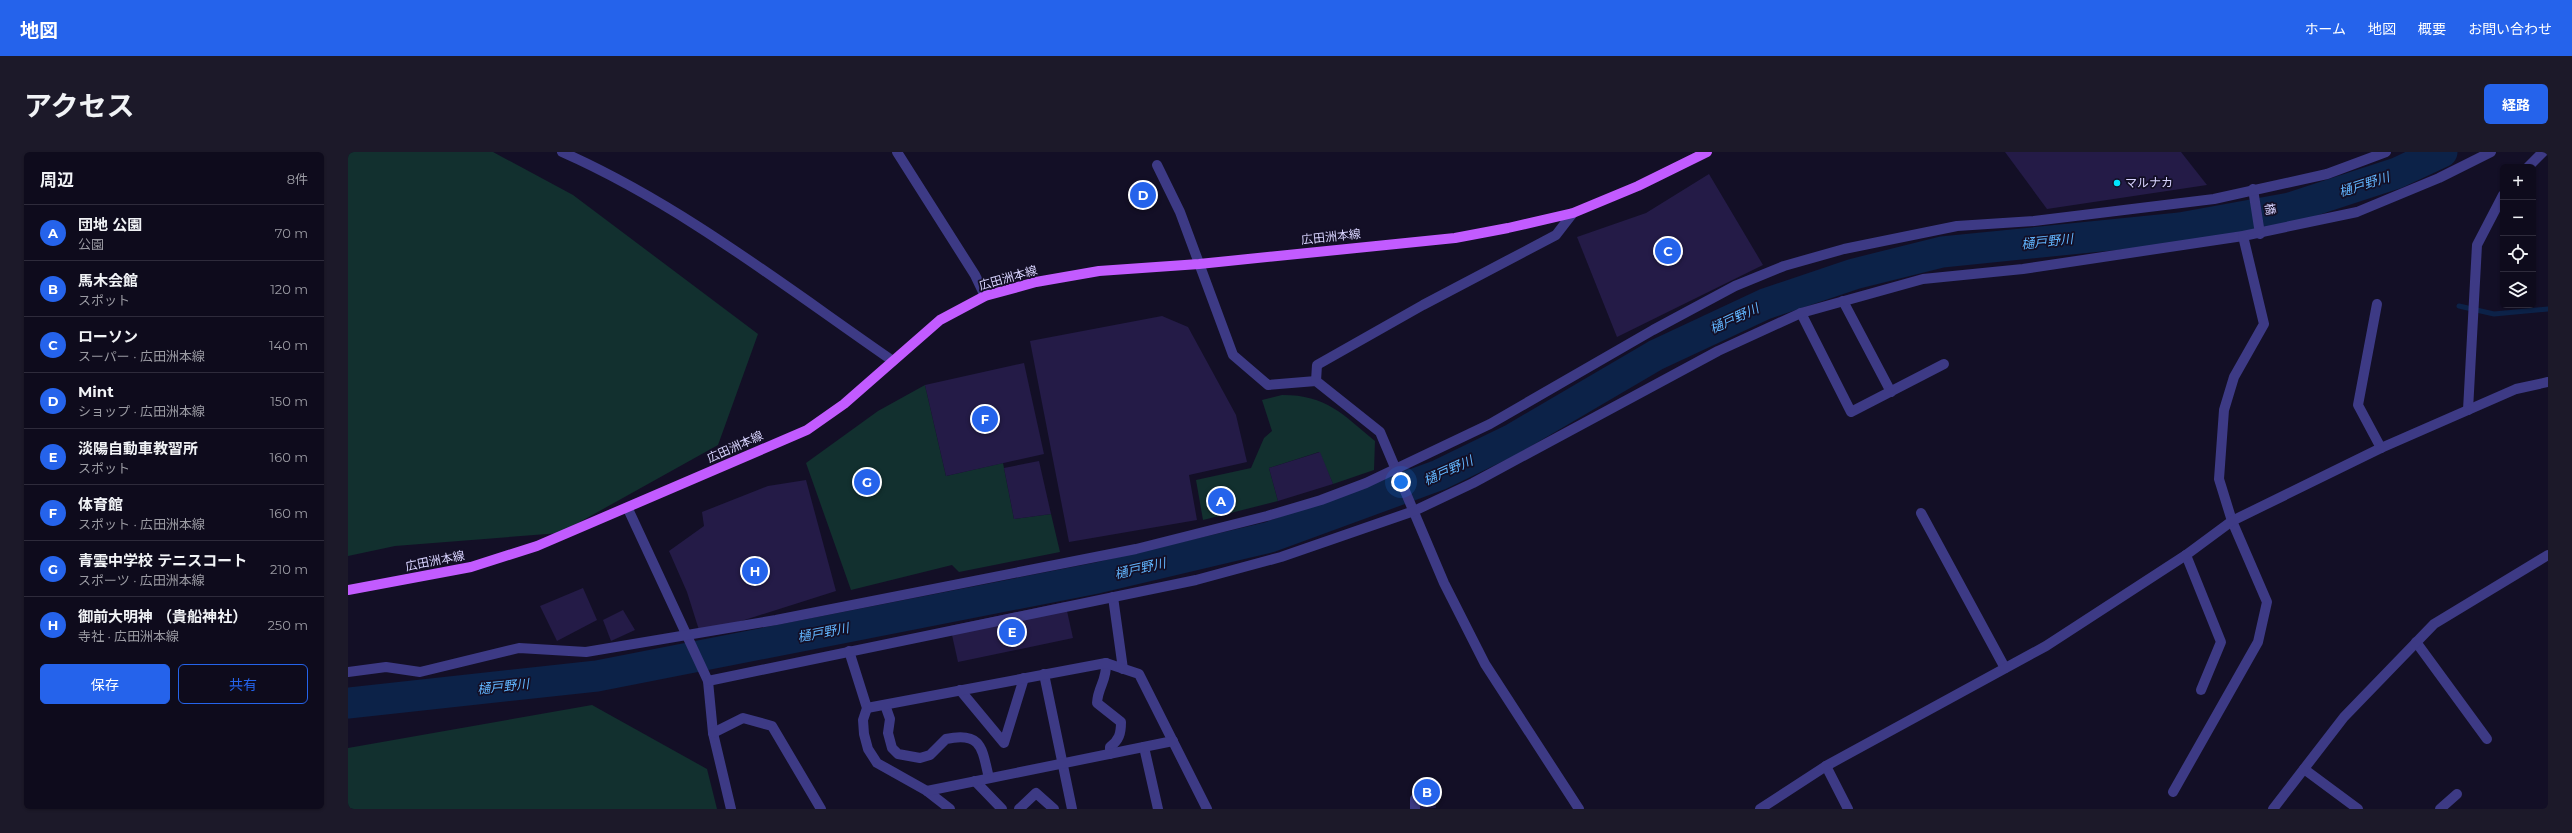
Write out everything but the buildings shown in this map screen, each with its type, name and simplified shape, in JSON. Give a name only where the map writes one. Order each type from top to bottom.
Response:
[{"type":"main road","name":"広田洲本線","points":[[348,590],[472,567],[537,546],[628,509],[807,430],[844,404],[940,320],[985,296],[1036,282],[1098,271],[1199,264],[1455,238],[1573,213],[1638,186],[1703,153]]},
{"type":"street","points":[[562,152],[608,172],[699,226],[894,361]]},
{"type":"street","points":[[896,152],[975,275],[985,296]]},
{"type":"street","points":[[348,672],[386,667],[420,672],[519,648],[586,652],[686,637],[1136,549],[1322,500],[1366,483],[1394,468],[1443,448],[1490,424],[1652,330],[1735,286],[1784,266],[1844,249],[1957,226],[2034,221],[2206,200],[2253,189],[2290,184],[2327,174],[2386,152]]},
{"type":"street","points":[[708,681],[1113,597],[1258,564],[1344,537],[1414,511],[1473,483],[1718,351],[1801,313],[1923,279],[2023,269],[2260,234],[2357,212],[2439,178],[2491,152]]},
{"type":"street","points":[[2531,164],[2543,152]]},
{"type":"street","points":[[1157,165],[1180,212],[1233,355],[1268,385],[1316,381],[1380,432],[1444,584],[1485,664],[1579,809]]},
{"type":"street","name":"橋","points":[[2253,189],[2260,234]]},
{"type":"street","points":[[2468,410],[2477,245],[2500,200]]},
{"type":"street","points":[[1316,381],[1317,365],[1422,305],[1556,235],[1573,213]]},
{"type":"street","points":[[2173,792],[2258,642],[2267,602],[2232,521],[2219,479],[2224,410],[2234,377],[2264,324],[2243,236]]},
{"type":"street","points":[[1843,301],[1891,392]]},
{"type":"street","points":[[2377,304],[2358,405],[2381,448]]},
{"type":"street","points":[[1801,313],[1851,412],[1944,364]]},
{"type":"street","points":[[1760,809],[1826,766],[2046,646],[2186,555],[2232,521],[2381,448],[2516,389],[2548,382]]},
{"type":"street","points":[[628,509],[686,637],[708,681],[713,734],[731,809]]},
{"type":"street","points":[[1921,513],[2005,668]]},
{"type":"street","points":[[2186,555],[2222,642],[2201,690]]},
{"type":"street","points":[[2273,809],[2344,717],[2434,624],[2548,555]]},
{"type":"street","points":[[1113,597],[1123,669]]},
{"type":"street","points":[[2416,642],[2487,740]]},
{"type":"street","points":[[849,651],[867,708],[863,720],[864,734],[868,750],[877,763],[927,791],[950,809]]},
{"type":"street","points":[[867,708],[1106,663],[1139,674],[1207,808]]},
{"type":"street","points":[[1106,663],[1106,676],[1098,693],[1097,703],[1120,722],[1121,732],[1117,741],[1110,747],[1110,754]]},
{"type":"street","points":[[1044,674],[1071,805],[1062,809]]},
{"type":"street","points":[[960,690],[1004,743],[1024,678]]},
{"type":"street","points":[[885,705],[890,719],[888,733],[892,748],[898,754],[920,758],[930,755],[946,739],[966,737],[976,741],[984,752],[989,778]]},
{"type":"street","points":[[713,734],[743,718],[772,726],[821,809]]},
{"type":"street","points":[[927,791],[1173,741]]},
{"type":"street","points":[[1144,747],[1158,809]]},
{"type":"street","points":[[1826,766],[1848,809]]},
{"type":"street","points":[[2304,770],[2358,809]]},
{"type":"street","points":[[975,781],[1002,809]]},
{"type":"street","points":[[1019,809],[1036,793],[1054,809]]},
{"type":"street","points":[[2440,809],[2457,794]]},
{"type":"green space","points":[[348,152],[493,152],[573,195],[758,334],[718,445],[560,533],[395,546],[348,556]]},
{"type":"green space","points":[[925,385],[946,476],[1003,463],[1014,519],[1051,514],[1060,552],[959,572],[952,565],[851,590],[806,463],[878,411]]},
{"type":"green space","points":[[1282,395],[1311,398],[1322,402],[1353,422],[1375,441],[1374,470],[1333,484],[1319,452],[1269,468],[1278,501],[1203,520],[1196,480],[1251,468],[1264,438],[1272,431],[1262,400]]},
{"type":"green space","points":[[592,705],[707,769],[717,809],[348,809],[348,748]]},
{"type":"waterway","name":"樋戸野川","points":[[348,703],[597,676],[1097,578],[1270,537],[1439,475],[1511,440],[1656,355],[1765,304],[1854,274],[1942,252],[2180,228],[2290,208],[2397,173],[2442,152]]},
{"type":"waterway","points":[[2459,306],[2494,314],[2548,309]]},
{"type":"place","name":"マルナカ","points":[[2117,183]]},
{"type":"place","name":"Mint","points":[[1143,195]]},
{"type":"place","name":"ローソン","points":[[1668,251]]},
{"type":"place","name":"体育館","points":[[985,419]]},
{"type":"place","name":"青雲中学校 テニスコート","points":[[867,482]]},
{"type":"place","name":"団地 公園","points":[[1221,501]]},
{"type":"place","name":"御前大明神 （貴船神社）","points":[[755,571]]},
{"type":"place","name":"淡陽自動車教習所","points":[[1012,632]]},
{"type":"place","name":"馬木会館","points":[[1427,792]]}]
